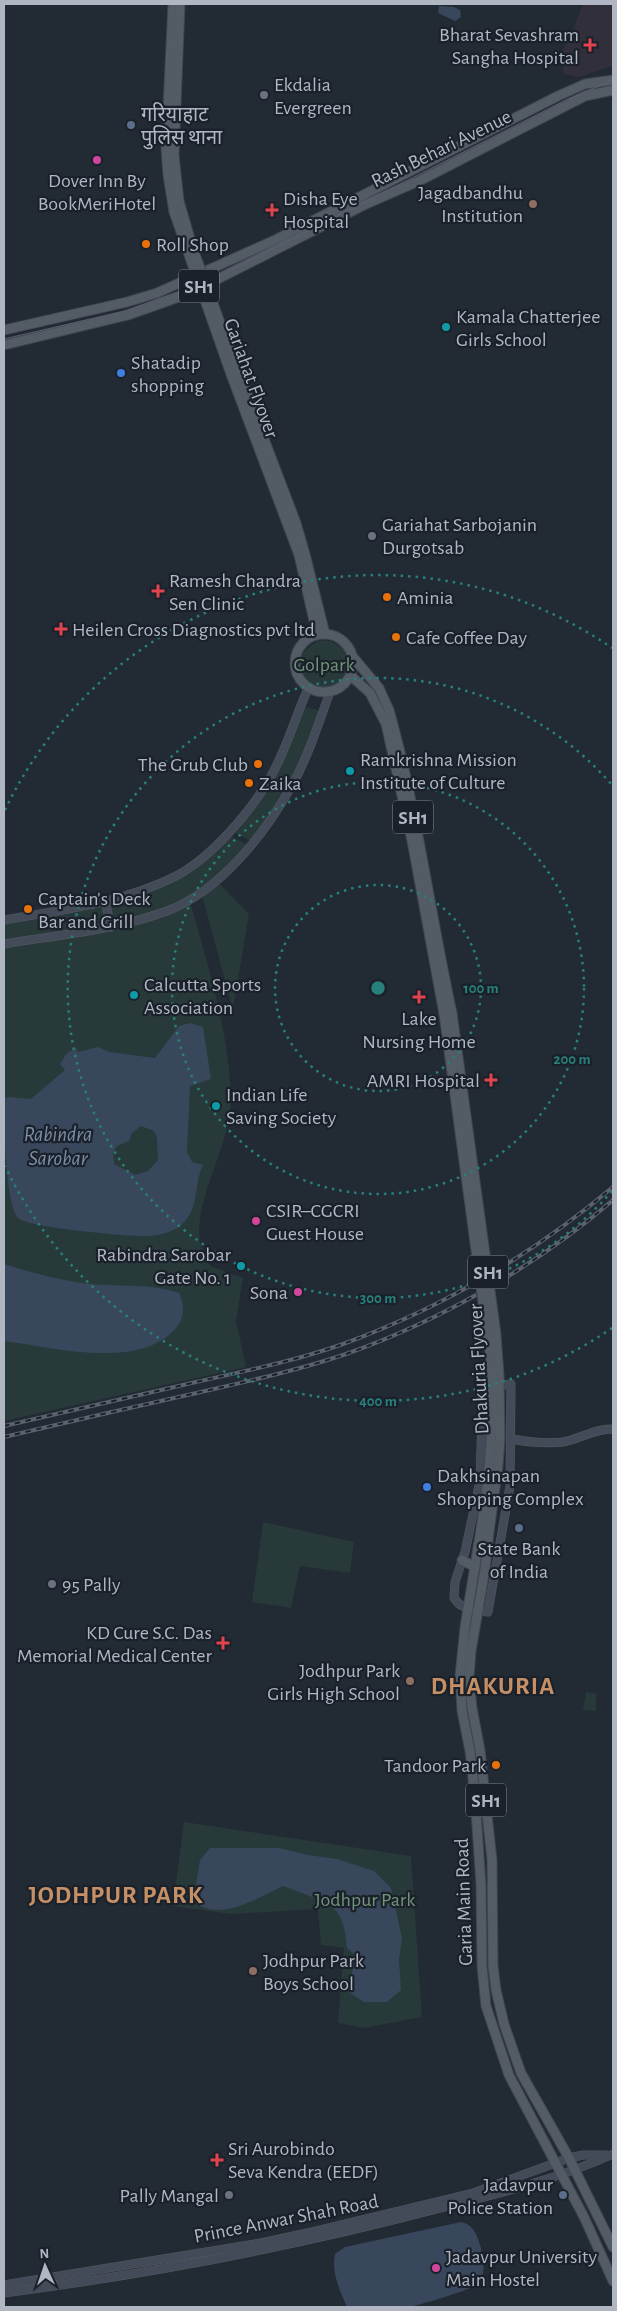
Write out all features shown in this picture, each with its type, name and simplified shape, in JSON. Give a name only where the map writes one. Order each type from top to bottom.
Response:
[{"type":"main road","name":"Gariahat Flyover","points":[[173,4],[166,134],[168,175],[174,212],[220,344],[302,554]]},
{"type":"main road","name":"Gariahat Flyover","points":[[180,4],[174,154],[179,201],[193,249],[296,523],[321,634]]},
{"type":"main road","name":"Rash Behari Avenue","points":[[4,330],[126,302],[208,271],[275,240],[558,96],[585,84],[613,80]]},
{"type":"main road","name":"Rash Behari Avenue","points":[[4,345],[128,315],[190,293],[364,205],[421,180],[585,96],[608,90]]},
{"type":"main road","name":"SH1","points":[[321,634],[340,638],[345,643],[353,657],[379,688],[389,710],[422,856],[443,989]]},
{"type":"main road","points":[[321,634],[302,642],[296,651],[295,672],[300,682],[308,689],[319,693],[330,692],[342,686],[351,676],[353,657]]},
{"type":"main road","name":"SH1","points":[[351,676],[370,693],[386,724],[443,989]]},
{"type":"main road","name":"Dhakuria Flyover","points":[[443,989],[448,1013],[470,1189],[491,1361],[494,1401],[485,1531],[475,1567]]},
{"type":"main road","name":"Dhakuria Flyover","points":[[485,1531],[490,1570]]},
{"type":"main road","points":[[462,1560],[475,1567]]},
{"type":"main road","name":"Garia Main Road","points":[[475,1567],[460,1661],[460,1692],[475,1797],[481,1884],[482,1966],[486,2006],[509,2075],[556,2162]]},
{"type":"main road","name":"SH1","points":[[490,1570],[483,1611],[471,1651],[469,1677],[482,1765],[492,1860],[493,1962],[496,1990],[504,2024],[521,2073],[569,2158],[613,2247]]},
{"type":"main road","name":"SH1","points":[[556,2162],[613,2281]]},
{"type":"street","points":[[4,920],[105,901],[146,888],[177,876],[206,854],[245,815],[262,792],[280,758],[308,689]]},
{"type":"street","points":[[4,944],[111,927],[168,910],[200,894],[220,879],[248,850],[292,787],[330,692]]},
{"type":"street","points":[[105,901],[111,927]]},
{"type":"street","points":[[483,1611],[468,1609],[459,1604],[454,1598],[455,1582],[462,1560],[480,1480],[483,1389],[511,1384],[510,1486],[500,1548],[490,1570]]},
{"type":"street","points":[[511,1439],[535,1443],[563,1442],[604,1428],[613,1429]]},
{"type":"street","name":"Prince Anwar Shah Road","points":[[4,2284],[261,2243],[473,2193],[569,2158],[583,2155],[612,2155]]},
{"type":"street","name":"Prince Anwar Shah Road","points":[[4,2293],[305,2242],[483,2197],[562,2174],[612,2155]]},
{"type":"shaded area","name":"Bharat Sevashram Sangha Hospital","points":[[583,4],[613,4],[613,66],[578,77],[564,74],[562,64],[563,49],[569,40]]},
{"type":"green space","name":"Golpark","points":[[322,640],[337,645],[345,653],[348,663],[346,673],[339,681],[330,686],[318,686],[306,679],[299,667],[299,661],[305,651],[316,642]]},
{"type":"green space","points":[[304,707],[316,709],[320,713],[319,722],[290,786],[251,841],[232,831],[250,813]]},
{"type":"green space","points":[[229,835],[248,845],[229,868],[210,885],[170,906],[112,924],[108,902],[178,877]]},
{"type":"green space","points":[[220,884],[249,914],[233,1010],[202,895]]},
{"type":"green space","points":[[189,898],[221,1020],[226,1045],[231,1094],[226,1131],[202,1206],[199,1224],[200,1242],[210,1266],[243,1278],[236,1321],[246,1367],[4,1421],[4,947],[163,911]]},
{"type":"green space","points":[[103,902],[109,925],[4,944],[4,922]]},
{"type":"green space","points":[[263,1522],[354,1542],[350,1573],[300,1566],[291,1608],[252,1602]]},
{"type":"green space","points":[[586,1692],[596,1693],[596,1711],[583,1710]]},
{"type":"green space","name":"Jodhpur Park","points":[[184,1822],[411,1856],[422,2017],[364,2028],[338,2023],[344,1948],[321,1945],[318,1909],[231,1914],[173,1906]]},
{"type":"water","points":[[439,6],[454,7],[460,10],[461,17],[455,21],[438,13]]},
{"type":"water","name":"Rabindra Sarobar","points":[[190,1023],[203,1027],[211,1079],[190,1086],[187,1152],[192,1162],[203,1165],[192,1210],[184,1222],[167,1233],[136,1236],[57,1228],[39,1225],[18,1218],[10,1196],[8,1179],[4,1098],[31,1099],[65,1070],[60,1064],[67,1053],[76,1048],[78,1052],[98,1047],[109,1052],[155,1058],[179,1026]],"holes":[[[141,1126],[154,1131],[157,1138],[158,1160],[148,1171],[135,1175],[114,1164],[113,1153],[117,1146],[129,1141],[132,1133]]]},
{"type":"water","points":[[4,1264],[69,1281],[157,1288],[179,1293],[183,1307],[182,1316],[176,1328],[160,1341],[141,1349],[118,1353],[70,1351],[4,1341]]},
{"type":"water","points":[[210,1848],[279,1848],[337,1859],[374,1871],[391,1888],[402,1938],[399,1960],[401,1990],[387,2002],[364,2002],[350,1993],[354,1954],[347,1948],[341,1919],[332,1907],[311,1897],[283,1886],[253,1901],[232,1908],[221,1910],[200,1906],[201,1891],[196,1885],[200,1860]]},
{"type":"water","points":[[461,2222],[466,2223],[472,2228],[477,2235],[481,2248],[483,2272],[478,2284],[433,2301],[409,2307],[347,2307],[335,2274],[335,2254],[345,2247]]},
{"type":"tram line","points":[[4,339],[125,311],[211,280],[566,100],[613,80]]},
{"type":"railway","points":[[4,1426],[288,1361],[380,1330],[451,1296],[519,1257],[582,1212],[613,1187]]},
{"type":"railway","points":[[4,1437],[289,1371],[346,1354],[381,1341],[452,1308],[520,1269],[553,1247],[613,1200]]},
{"type":"place","name":"Bharat Sevashram Sangha Hospital","points":[[590,45]]},
{"type":"place","name":"Ekdalia Evergreen","points":[[264,95]]},
{"type":"place","name":"गरियाहाट पुलिस थाना","points":[[131,125]]},
{"type":"place","name":"Dover Inn By BookMeriHotel","points":[[97,160]]},
{"type":"place","name":"Jagadbandhu Institution","points":[[533,204]]},
{"type":"place","name":"Disha Eye Hospital","points":[[272,210]]},
{"type":"place","name":"Roll Shop","points":[[146,244]]},
{"type":"place","name":"Kamala Chatterjee Girls School","points":[[446,327]]},
{"type":"place","name":"Shatadip shopping","points":[[121,373]]},
{"type":"place","name":"Gariahat Sarbojanin Durgotsab","points":[[372,536]]},
{"type":"place","name":"Ramesh Chandra Sen Clinic","points":[[158,591]]},
{"type":"place","name":"Aminia","points":[[387,597]]},
{"type":"place","name":"Heilen Cross Diagnostics pvt ltd","points":[[61,629]]},
{"type":"place","name":"Cafe Coffee Day","points":[[396,637]]},
{"type":"place","name":"The Grub Club","points":[[258,764]]},
{"type":"place","name":"Ramkrishna Mission Institute of Culture","points":[[350,771]]},
{"type":"place","name":"Zaika","points":[[249,783]]},
{"type":"place","name":"Captain's Deck Bar and Grill","points":[[28,909]]},
{"type":"place","name":"Calcutta Sports Association","points":[[134,995]]},
{"type":"place","name":"Lake Nursing Home","points":[[419,997]]},
{"type":"place","name":"AMRI Hospital","points":[[491,1080]]},
{"type":"place","name":"Indian Life Saving Society","points":[[216,1106]]},
{"type":"place","name":"CSIR–CGCRI Guest House","points":[[256,1221]]},
{"type":"place","name":"Rabindra Sarobar Gate No. 1","points":[[241,1266]]},
{"type":"place","name":"Sona","points":[[298,1292]]},
{"type":"place","name":"Dakhsinapan Shopping Complex","points":[[427,1487]]},
{"type":"place","name":"State Bank of India","points":[[519,1528]]},
{"type":"place","name":"95 Pally","points":[[52,1584]]},
{"type":"place","name":"KD Cure S.C. Das Memorial Medical Center","points":[[223,1643]]},
{"type":"place","name":"Jodhpur Park Girls High School","points":[[410,1681]]},
{"type":"place","name":"Tandoor Park","points":[[496,1765]]},
{"type":"place","name":"Jodhpur Park Boys School","points":[[253,1971]]},
{"type":"place","name":"Sri Aurobindo Seva Kendra (EEDF)","points":[[217,2160]]},
{"type":"place","name":"Pally Mangal","points":[[229,2195]]},
{"type":"place","name":"Jadavpur Police Station","points":[[563,2195]]},
{"type":"place","name":"Jadavpur University Main Hostel","points":[[436,2268]]},
{"type":"district","name":"DHAKURIA","points":[[493,1685]]},
{"type":"district","name":"JODHPUR PARK","points":[[116,1894]]}]
